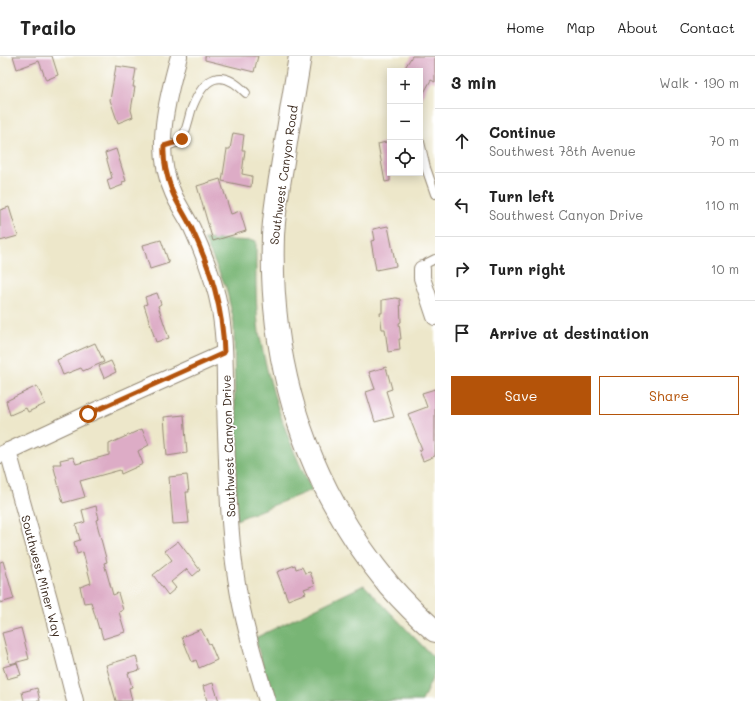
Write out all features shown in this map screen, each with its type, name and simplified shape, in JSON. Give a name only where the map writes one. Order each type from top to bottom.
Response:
[{"type":"main road","name":"Southwest Canyon Road","points":[[300,56],[280,179],[273,235],[272,285],[275,319],[287,385],[297,420],[309,453],[324,488],[342,520],[365,554],[390,586],[435,632]]},
{"type":"street","name":"Southwest Canyon Drive","points":[[179,56],[171,83],[164,124],[165,165],[172,192],[191,228],[213,281],[220,309],[224,353],[229,498],[234,559],[246,630],[267,701]]},
{"type":"street","points":[[422,269],[422,278],[435,317]]},
{"type":"street","points":[[4,453],[95,410],[224,353]]},
{"type":"street","name":"Southwest Miner Way","points":[[4,453],[49,598],[75,701]]},
{"type":"lane","points":[[164,146],[182,139],[193,106],[200,93],[212,80],[225,78],[237,84],[246,93]]},
{"type":"lane","points":[[423,155],[435,194]]},
{"type":"lane","points":[[422,269],[427,263],[435,259]]},
{"type":"green space","points":[[204,239],[256,241],[257,309],[263,353],[280,414],[295,453],[312,490],[236,520],[234,322],[226,287]]},
{"type":"green space","points":[[364,585],[435,659],[435,672],[422,701],[273,701],[255,638]]},
{"type":"building","points":[[13,56],[52,56],[58,75],[46,80],[39,61],[17,69]]},
{"type":"building","points":[[205,56],[258,56],[254,72],[205,60]]},
{"type":"building","points":[[412,56],[435,56],[435,82],[431,80],[423,95],[423,68],[405,68]]},
{"type":"building","points":[[116,66],[136,69],[131,110],[133,117],[118,123],[110,100]]},
{"type":"building","points":[[233,133],[244,135],[242,150],[245,150],[242,174],[252,176],[251,187],[222,181],[227,149],[230,149]]},
{"type":"building","points":[[387,142],[387,176],[390,176],[390,181],[385,182],[378,144]]},
{"type":"building","points":[[116,149],[126,181],[122,182],[123,185],[110,190],[107,180],[112,178],[105,153]]},
{"type":"building","points":[[220,179],[231,214],[240,211],[246,231],[213,241],[197,186]]},
{"type":"building","points":[[9,207],[18,236],[0,241],[0,210]]},
{"type":"building","points":[[388,226],[396,266],[376,270],[371,241],[375,240],[373,229]]},
{"type":"building","points":[[161,240],[169,263],[150,269],[143,245]]},
{"type":"building","points":[[157,293],[161,304],[158,306],[169,338],[156,342],[144,305],[147,304],[145,297]]},
{"type":"building","points":[[396,298],[400,299],[400,350],[388,352],[385,329],[382,329],[380,313],[382,313],[382,300]]},
{"type":"building","points":[[95,343],[104,362],[83,371],[81,368],[63,375],[57,360]]},
{"type":"building","points":[[111,361],[116,372],[104,378],[99,366]]},
{"type":"building","points":[[386,367],[392,389],[386,391],[394,417],[375,422],[366,392],[375,389],[369,372]]},
{"type":"building","points":[[37,386],[45,404],[28,412],[26,408],[10,415],[6,401]]},
{"type":"building","points":[[435,389],[435,456],[423,461],[419,451],[422,449],[408,414],[427,407],[422,393]]},
{"type":"building","points":[[184,415],[187,453],[167,456],[164,417]]},
{"type":"building","points":[[142,429],[149,445],[138,451],[143,464],[121,474],[120,470],[80,481],[85,497],[63,503],[53,464],[61,464],[60,460],[73,457],[76,464],[109,455],[109,444]]},
{"type":"building","points":[[187,475],[189,492],[186,492],[189,523],[173,524],[169,477]]},
{"type":"building","points":[[96,506],[99,519],[96,520],[107,562],[104,563],[113,595],[118,593],[123,610],[119,612],[125,632],[103,639],[91,602],[84,603],[80,587],[91,583],[83,552],[77,554],[74,542],[80,540],[76,525],[85,522],[82,510]]},
{"type":"building","points":[[178,541],[200,570],[193,576],[187,569],[171,582],[176,588],[168,595],[153,575],[172,560],[165,551]]},
{"type":"building","points":[[3,561],[14,599],[0,603],[0,562]]},
{"type":"building","points":[[295,565],[296,569],[302,567],[305,573],[310,572],[315,585],[304,589],[306,593],[288,600],[277,572]]},
{"type":"building","points":[[21,628],[29,659],[10,664],[2,633]]},
{"type":"building","points":[[201,629],[209,644],[210,643],[217,660],[199,668],[196,660],[192,662],[182,637]]},
{"type":"building","points":[[136,656],[140,670],[128,673],[132,687],[129,688],[132,701],[116,701],[106,665]]},
{"type":"building","points":[[17,663],[21,675],[7,679],[3,667]]},
{"type":"building","points":[[213,683],[219,701],[207,701],[203,686]]},
{"type":"building","points":[[37,688],[40,701],[24,701],[22,692]]},
{"type":"route","points":[[88,414],[224,353],[224,338],[220,309],[213,281],[191,228],[172,192],[165,165],[163,153],[164,146],[182,139]]}]
